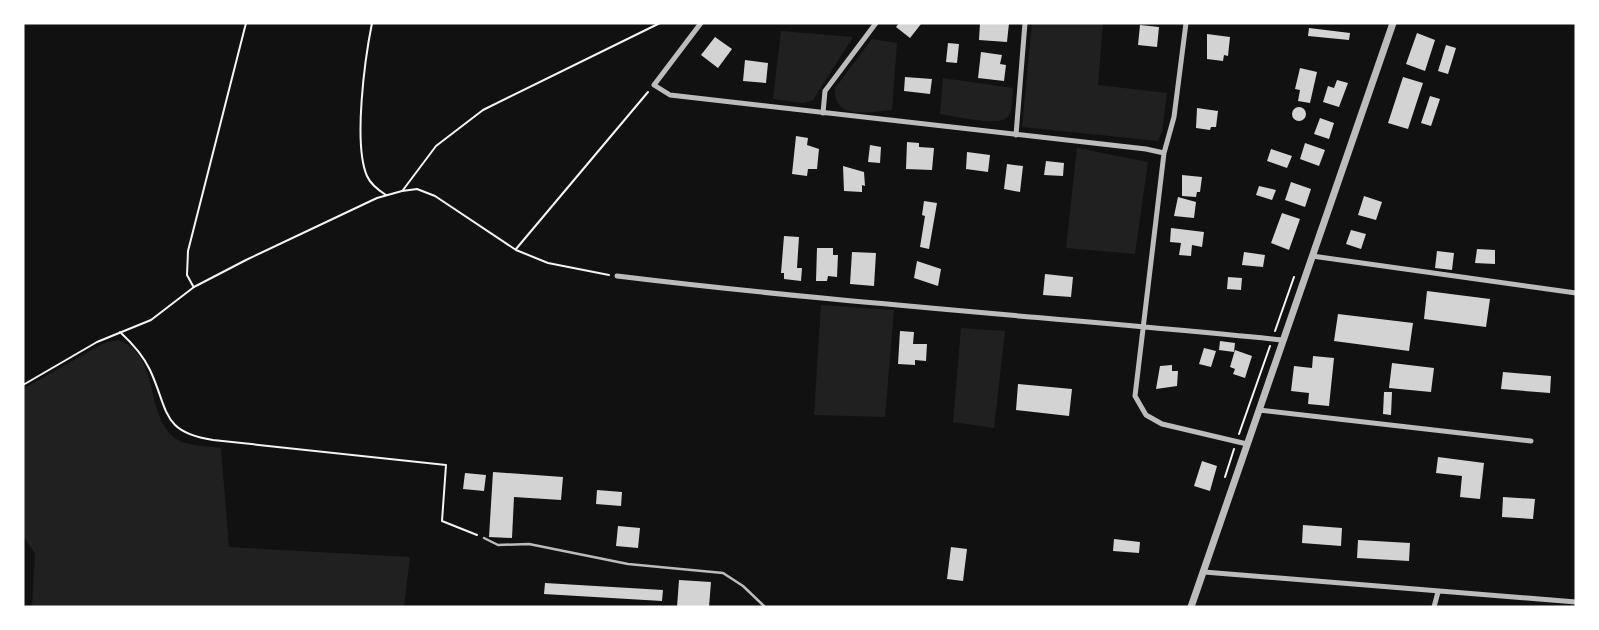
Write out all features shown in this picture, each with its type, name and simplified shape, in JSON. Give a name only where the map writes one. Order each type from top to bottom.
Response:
[{"type":"street","points":[[701,23],[654,85],[670,95],[1164,153]]},
{"type":"street","points":[[823,113],[825,91],[876,23]]},
{"type":"street","points":[[1016,135],[1025,23]]},
{"type":"street","points":[[1186,23],[1174,117],[1164,153],[1141,325],[1135,396],[1146,415],[1162,424],[1247,444]]},
{"type":"street","points":[[1191,607],[1393,23]]},
{"type":"street","points":[[1312,256],[1576,293]]},
{"type":"street","points":[[617,276],[815,300],[1141,325],[1283,340]]},
{"type":"street","points":[[1259,410],[1531,440]]},
{"type":"street","points":[[1204,572],[1576,602]]},
{"type":"street","points":[[1434,607],[1438,592]]},
{"type":"lane","points":[[484,538],[498,545],[528,544],[628,564],[714,571],[733,577],[765,607]]},
{"type":"path","points":[[194,287],[187,275],[188,251],[246,23]]},
{"type":"path","points":[[372,23],[364,79],[363,164],[371,184],[387,195]]},
{"type":"path","points":[[402,191],[436,146],[483,110],[660,23]]},
{"type":"path","points":[[516,250],[654,85]]},
{"type":"path","points":[[23,385],[97,341],[150,320],[194,287],[387,195],[402,191],[417,189],[435,196],[516,250],[548,263],[617,276]]},
{"type":"path","points":[[120,332],[147,363],[165,414],[181,432],[213,440],[446,464],[442,521],[484,538]]},
{"type":"shaded area","points":[[1032,23],[1103,23],[1098,85],[1167,93],[1162,132],[1158,141],[1022,127]]},
{"type":"shaded area","points":[[781,31],[853,37],[813,100],[803,103],[773,99]]},
{"type":"shaded area","points":[[872,39],[897,43],[892,110],[864,113],[846,110],[836,99],[835,88]]},
{"type":"shaded area","points":[[943,78],[1013,88],[1010,114],[1003,120],[986,121],[940,114]]},
{"type":"shaded area","points":[[1077,148],[1148,162],[1135,254],[1066,248]]},
{"type":"shaded area","points":[[821,305],[894,310],[885,417],[814,415]]},
{"type":"shaded area","points":[[961,328],[1005,331],[994,428],[953,422]]},
{"type":"shaded area","points":[[118,340],[132,347],[141,359],[160,417],[167,430],[182,442],[221,448],[229,547],[410,557],[404,607],[32,607],[35,554],[23,535],[23,389],[104,343]]},
{"type":"building","points":[[899,23],[921,24],[910,38],[896,27]]},
{"type":"building","points":[[980,23],[1009,23],[1007,42],[979,40]]},
{"type":"building","points":[[1140,25],[1159,27],[1157,47],[1138,45]]},
{"type":"building","points":[[1309,28],[1350,33],[1349,40],[1308,36]]},
{"type":"building","points":[[1417,33],[1435,40],[1425,71],[1406,64]]},
{"type":"building","points":[[1207,34],[1230,37],[1228,56],[1224,55],[1223,61],[1207,59]]},
{"type":"building","points":[[715,37],[732,49],[718,68],[701,55]]},
{"type":"building","points":[[948,43],[959,44],[957,63],[946,62]]},
{"type":"building","points":[[1446,45],[1456,48],[1448,74],[1438,71]]},
{"type":"building","points":[[981,52],[1002,55],[1000,64],[1006,65],[1004,81],[978,78]]},
{"type":"building","points":[[745,60],[768,63],[766,83],[743,81]]},
{"type":"building","points":[[1300,68],[1317,72],[1310,103],[1298,101],[1300,90],[1295,89]]},
{"type":"building","points":[[905,77],[932,79],[930,94],[904,91]]},
{"type":"building","points":[[1403,77],[1423,83],[1408,129],[1388,123]]},
{"type":"building","points":[[1337,80],[1348,83],[1339,107],[1323,102],[1328,86],[1334,88]]},
{"type":"building","points":[[1430,96],[1440,99],[1431,126],[1421,123]]},
{"type":"building","points":[[1299,107],[1304,109],[1304,119],[1299,121],[1294,119],[1292,114],[1294,109]]},
{"type":"building","points":[[1197,108],[1218,111],[1216,127],[1211,127],[1210,130],[1196,128]]},
{"type":"building","points":[[1320,118],[1334,123],[1329,139],[1314,134]]},
{"type":"building","points":[[796,136],[808,138],[807,145],[819,149],[817,169],[808,169],[807,176],[792,174]]},
{"type":"building","points":[[907,142],[919,143],[919,147],[934,148],[932,170],[906,169]]},
{"type":"building","points":[[1305,143],[1325,150],[1319,166],[1300,159]]},
{"type":"building","points":[[870,145],[881,147],[880,163],[868,162]]},
{"type":"building","points":[[1271,149],[1292,156],[1287,168],[1267,161]]},
{"type":"building","points":[[967,152],[990,155],[988,172],[966,169]]},
{"type":"building","points":[[1046,161],[1064,163],[1063,176],[1044,175]]},
{"type":"building","points":[[1007,164],[1023,166],[1020,192],[1004,189]]},
{"type":"building","points":[[843,166],[864,172],[865,186],[862,185],[862,192],[844,191]]},
{"type":"building","points":[[1182,175],[1202,177],[1200,192],[1197,192],[1196,197],[1182,196]]},
{"type":"building","points":[[1291,182],[1311,189],[1305,207],[1285,200]]},
{"type":"building","points":[[1259,186],[1276,190],[1272,200],[1256,195]]},
{"type":"building","points":[[1364,196],[1382,202],[1376,220],[1358,215]]},
{"type":"building","points":[[1178,197],[1196,202],[1194,218],[1174,216]]},
{"type":"building","points":[[924,201],[937,203],[929,249],[920,247],[925,216],[922,215]]},
{"type":"building","points":[[1282,213],[1300,219],[1289,250],[1271,243]]},
{"type":"building","points":[[1171,228],[1204,232],[1202,247],[1192,245],[1191,256],[1179,255],[1181,243],[1170,242]]},
{"type":"building","points":[[1351,230],[1366,234],[1361,249],[1346,244]]},
{"type":"building","points":[[784,236],[799,237],[797,268],[802,268],[801,281],[784,279],[784,273],[781,273]]},
{"type":"building","points":[[817,248],[833,248],[833,255],[838,255],[837,277],[828,276],[827,281],[816,281]]},
{"type":"building","points":[[1477,249],[1495,250],[1495,264],[1475,263]]},
{"type":"building","points":[[1437,251],[1454,253],[1452,270],[1435,268]]},
{"type":"building","points":[[852,252],[876,253],[874,286],[850,284]]},
{"type":"building","points":[[1244,252],[1265,255],[1263,267],[1242,265]]},
{"type":"building","points":[[917,261],[941,269],[938,286],[914,278]]},
{"type":"building","points":[[1045,274],[1073,277],[1071,297],[1043,295]]},
{"type":"building","points":[[1228,277],[1242,278],[1241,290],[1227,289]]},
{"type":"building","points":[[1427,291],[1490,299],[1486,327],[1424,319]]},
{"type":"building","points":[[1338,314],[1413,323],[1409,351],[1334,341]]},
{"type":"building","points":[[900,331],[914,332],[913,344],[927,344],[926,361],[915,360],[915,365],[898,364]]},
{"type":"building","points":[[1220,341],[1235,343],[1234,352],[1219,350]]},
{"type":"building","points":[[1204,348],[1216,351],[1211,367],[1199,364]]},
{"type":"building","points":[[1235,350],[1252,356],[1245,378],[1233,374],[1235,369],[1230,367]]},
{"type":"building","points":[[1313,356],[1334,358],[1329,406],[1308,404],[1309,393],[1291,391],[1294,366],[1312,368]]},
{"type":"building","points":[[1392,363],[1434,368],[1431,392],[1389,388]]},
{"type":"building","points":[[1172,365],[1172,371],[1178,371],[1177,386],[1156,389],[1160,366]]},
{"type":"building","points":[[1503,372],[1551,376],[1550,393],[1501,389]]},
{"type":"building","points":[[1018,384],[1072,389],[1069,416],[1016,410]]},
{"type":"building","points":[[1384,392],[1392,392],[1391,415],[1383,414]]},
{"type":"building","points":[[1438,457],[1484,463],[1480,499],[1460,497],[1462,476],[1436,473]]},
{"type":"building","points":[[1202,461],[1217,466],[1210,491],[1194,486]]},
{"type":"building","points":[[493,472],[563,477],[561,500],[514,497],[512,538],[489,537]]},
{"type":"building","points":[[465,473],[486,475],[484,491],[463,489]]},
{"type":"building","points":[[597,490],[622,492],[621,506],[596,504]]},
{"type":"building","points":[[1503,497],[1535,499],[1533,519],[1502,517]]},
{"type":"building","points":[[1303,525],[1342,528],[1341,546],[1302,543]]},
{"type":"building","points":[[618,526],[640,528],[638,548],[616,546]]},
{"type":"building","points":[[1114,539],[1140,542],[1139,553],[1113,551]]},
{"type":"building","points":[[1358,540],[1410,543],[1409,561],[1357,558]]},
{"type":"building","points":[[951,547],[967,549],[963,581],[947,579]]},
{"type":"building","points":[[679,580],[711,582],[709,607],[677,607]]},
{"type":"building","points":[[545,583],[663,590],[662,601],[544,594]]}]
